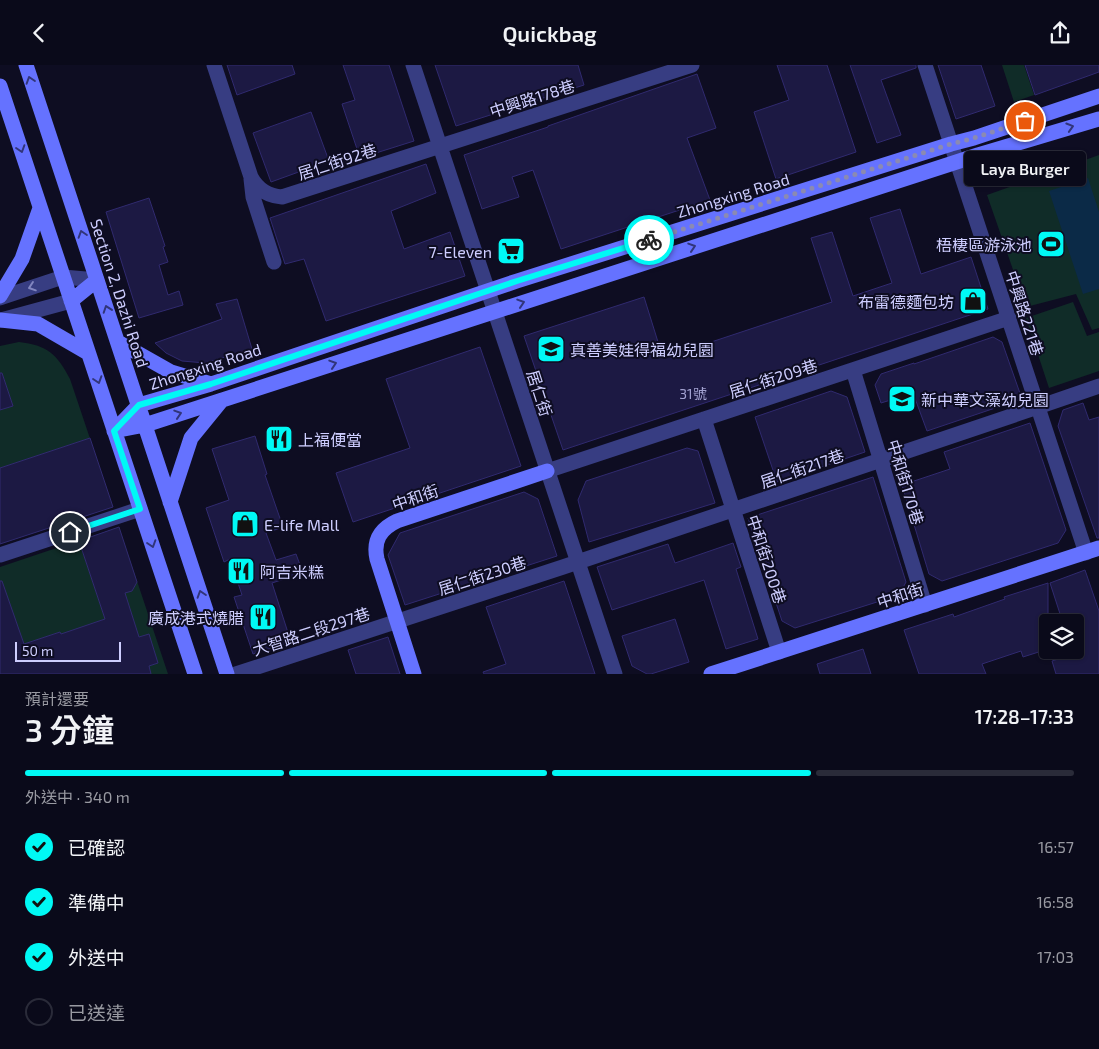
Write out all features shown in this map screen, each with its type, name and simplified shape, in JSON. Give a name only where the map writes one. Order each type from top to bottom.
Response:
[{"type":"street","name":"Section 2, Dazhi Road","points":[[26,65],[227,674]]},
{"type":"street","name":"居仁街92巷","points":[[214,65],[251,177],[253,197],[274,262]]},
{"type":"street","name":"居仁街","points":[[413,65],[615,674]]},
{"type":"street","name":"中興路178巷","points":[[440,147],[692,65]]},
{"type":"street","name":"中興路221巷","points":[[925,65],[1038,407],[1093,551]]},
{"type":"street","points":[[0,86],[195,674]]},
{"type":"street","name":"Zhongxing Road","points":[[114,431],[139,405],[211,384],[488,291],[974,138],[1099,96]]},
{"type":"street","points":[[114,431],[145,425],[956,162],[1099,119]]},
{"type":"street","name":"居仁街92巷","points":[[251,177],[258,188],[264,192],[269,195],[282,197],[440,147]]},
{"type":"street","points":[[0,297],[22,259],[40,209]]},
{"type":"street","points":[[0,297],[63,277],[97,280]]},
{"type":"street","points":[[0,320],[71,301],[97,280]]},
{"type":"street","name":"居仁街209巷","points":[[547,471],[1009,318]]},
{"type":"street","points":[[0,320],[38,325],[88,353]]},
{"type":"street","points":[[118,343],[171,372],[211,384]]},
{"type":"street","name":"中和街170巷","points":[[853,370],[925,605]]},
{"type":"street","name":"居仁街217巷","points":[[578,562],[1099,386]]},
{"type":"street","points":[[170,502],[191,438],[222,400]]},
{"type":"street","name":"中和街200巷","points":[[704,419],[779,652]]},
{"type":"street","name":"中和街","points":[[414,674],[375,554],[378,539],[382,532],[396,521],[547,471]]},
{"type":"street","points":[[0,555],[140,509]]},
{"type":"street","name":"中和街","points":[[712,674],[1093,551]]},
{"type":"street","name":"居仁街230巷","points":[[397,621],[578,562]]},
{"type":"street","name":"大智路二段297巷","points":[[236,674],[397,621]]},
{"type":"green space","points":[[1002,65],[1024,65],[1034,95],[1014,102]]},
{"type":"green space","name":"梧棲區游泳池","points":[[1099,155],[1099,328],[1092,330],[1076,294],[1026,307],[987,195]]},
{"type":"green space","points":[[1073,302],[1087,336],[1099,332],[1099,371],[1049,388],[1026,318]]},
{"type":"green space","points":[[19,342],[44,348],[56,357],[65,370],[70,379],[113,507],[0,544],[0,346]]},
{"type":"green space","points":[[119,527],[168,674],[0,674],[0,567]]},
{"type":"water","name":"梧棲區游泳池","points":[[1088,178],[1099,212],[1099,289],[1083,294],[1049,191]]},
{"type":"building","points":[[227,65],[292,65],[295,74],[237,95]]},
{"type":"building","points":[[343,65],[389,65],[414,141],[360,158],[342,104],[355,100]]},
{"type":"building","points":[[435,65],[578,65],[584,85],[456,126]]},
{"type":"building","points":[[777,65],[827,65],[856,152],[776,179],[754,112],[789,100]]},
{"type":"building","points":[[850,65],[916,65],[916,68],[881,80],[901,135],[877,143]]},
{"type":"building","points":[[938,65],[981,65],[995,106],[956,119]]},
{"type":"building","points":[[1025,65],[1099,65],[1099,72],[1035,95]]},
{"type":"building","points":[[697,74],[716,128],[687,138],[710,200],[561,249],[533,170],[512,177],[519,197],[482,209],[464,155]]},
{"type":"building","points":[[311,112],[329,161],[271,182],[253,133]]},
{"type":"building","points":[[426,164],[436,193],[391,211],[404,249],[450,232],[465,276],[326,321],[304,259],[285,264],[270,218]]},
{"type":"building","points":[[149,198],[165,246],[163,247],[168,262],[159,265],[168,295],[179,291],[183,305],[139,318],[106,212]]},
{"type":"building","points":[[900,209],[921,274],[971,257],[988,309],[563,450],[524,336],[644,297],[663,358],[832,302],[811,238],[832,232],[853,296],[892,283],[870,218]]},
{"type":"building","points":[[237,299],[252,349],[205,363],[182,361],[166,353],[155,343],[222,319],[216,304]]},
{"type":"building","points":[[993,337],[1002,342],[1022,399],[927,431],[913,393],[881,403],[875,385],[881,374]]},
{"type":"building","points":[[480,347],[521,466],[353,522],[336,473],[410,448],[386,379]]},
{"type":"building","points":[[0,373],[2,373],[13,406],[0,410]]},
{"type":"building","points":[[831,391],[847,397],[865,452],[777,482],[755,417]]},
{"type":"building","points":[[1083,403],[1089,420],[1099,417],[1099,538],[1097,538],[1058,426],[1063,410]]},
{"type":"building","points":[[1030,423],[1066,530],[1058,543],[942,581],[929,574],[902,485],[950,469],[944,452]]},
{"type":"building","points":[[255,436],[267,474],[265,475],[283,527],[266,533],[276,560],[296,554],[303,573],[272,583],[291,642],[253,654],[234,597],[242,595],[230,559],[224,562],[206,508],[229,500],[212,449]]},
{"type":"building","points":[[90,438],[113,507],[0,544],[0,468]]},
{"type":"building","points":[[687,448],[698,451],[715,503],[589,542],[578,500],[586,481]]},
{"type":"building","points":[[873,477],[906,582],[899,595],[795,628],[782,621],[748,518]]},
{"type":"building","points":[[524,492],[538,499],[557,556],[405,605],[388,555],[400,533]]},
{"type":"building","points":[[119,527],[137,582],[132,591],[125,593],[139,637],[149,634],[158,663],[149,666],[151,674],[0,674],[0,581],[2,581],[24,644],[105,619],[79,541]]},
{"type":"building","points":[[733,543],[741,567],[736,569],[758,639],[726,649],[704,580],[612,610],[597,567],[668,544],[675,563]]},
{"type":"building","points":[[1085,570],[1099,611],[1099,674],[1056,674],[1052,661],[1058,659],[1084,659],[1084,614],[1060,614],[1050,583]]},
{"type":"building","points":[[564,581],[595,674],[484,674],[483,672],[506,664],[486,607]]},
{"type":"building","points":[[1048,583],[1048,614],[1039,614],[1039,652],[1023,657],[1021,651],[982,664],[986,674],[919,674],[904,630],[953,614],[954,617],[1005,599],[1004,597]]},
{"type":"building","points":[[675,619],[689,662],[651,674],[647,674],[632,666],[622,636]]},
{"type":"building","points":[[388,637],[400,674],[356,674],[348,650]]},
{"type":"building","points":[[863,649],[871,674],[820,674],[817,664]]},
{"type":"way so far","points":[[649,240],[1025,121]]},
{"type":"place","name":"Laya Burger","points":[[1025,121]]},
{"type":"place","name":"梧棲區游泳池","points":[[1051,244]]},
{"type":"place","name":"7-Eleven","points":[[511,251]]},
{"type":"place","name":"布雷德麵包坊","points":[[973,301]]},
{"type":"place","name":"真善美娃得福幼兒園","points":[[551,349]]},
{"type":"place","name":"新中華文藻幼兒園","points":[[902,399]]},
{"type":"place","name":"上福便當","points":[[279,439]]},
{"type":"place","name":"E-life Mall","points":[[245,524]]},
{"type":"place","name":"阿吉米糕","points":[[241,571]]},
{"type":"place","name":"廣成港式燒腊","points":[[263,617]]},
{"type":"route","points":[[70,532],[140,509],[114,431],[139,405],[211,384],[517,281],[649,240]]}]
